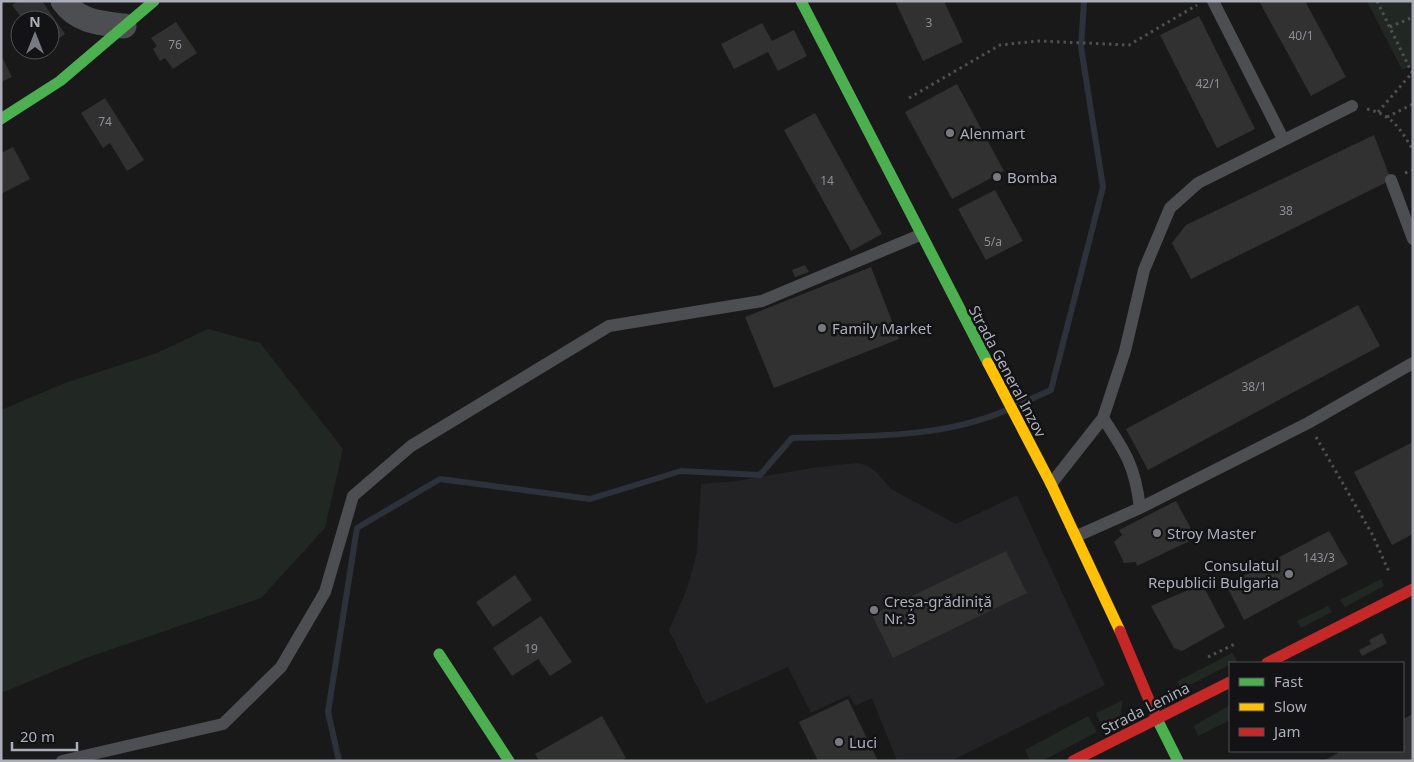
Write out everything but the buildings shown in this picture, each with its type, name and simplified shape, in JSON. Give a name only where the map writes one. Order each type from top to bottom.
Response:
[{"type":"main road","points":[[1,119],[60,81],[154,1]]},
{"type":"main road","name":"Strada General Inzov","points":[[801,1],[920,235],[1077,536],[1157,719],[1178,761]]},
{"type":"main road","points":[[1269,662],[1413,589]]},
{"type":"main road","points":[[439,654],[509,761]]},
{"type":"main road","name":"Strada Lenina","points":[[1073,761],[1229,683]]},
{"type":"street","points":[[63,1],[70,12],[93,22],[124,26]]},
{"type":"lane","points":[[1213,1],[1283,139]]},
{"type":"lane","points":[[1051,484],[1103,418],[1125,351],[1144,270],[1170,208],[1198,183],[1352,106]]},
{"type":"lane","points":[[1391,180],[1413,239]]},
{"type":"lane","points":[[62,761],[223,724],[281,667],[325,592],[353,496],[411,446],[609,326],[762,301],[920,235]]},
{"type":"lane","points":[[1077,536],[1140,508],[1308,423],[1413,363]]},
{"type":"lane","points":[[1103,418],[1126,452],[1136,478],[1140,508]]},
{"type":"path","points":[[909,98],[1000,45],[1038,41],[1066,44],[1129,45],[1205,1]]},
{"type":"path","points":[[1377,1],[1412,72],[1378,112]]},
{"type":"path","points":[[1390,27],[1413,16]]},
{"type":"path","points":[[1386,118],[1413,104]]},
{"type":"path","points":[[1352,106],[1378,112],[1399,126],[1413,150]]},
{"type":"path","points":[[1308,423],[1372,534],[1399,596]]},
{"type":"path","points":[[1208,657],[1235,644]]},
{"type":"shaded area","points":[[1367,1],[1413,1],[1413,65],[1402,70]]},
{"type":"shaded area","points":[[208,329],[260,343],[343,449],[325,528],[261,598],[86,658],[1,693],[1,410],[65,383],[157,353]]},
{"type":"shaded area","name":"Creșa-grădiniță Nr. 3","points":[[858,463],[868,466],[891,489],[956,524],[1017,495],[1105,685],[951,761],[897,761],[872,698],[855,706],[849,695],[811,713],[788,667],[706,704],[669,630],[687,589],[697,552],[701,484],[736,481],[818,467]]},
{"type":"shaded area","points":[[1381,579],[1384,586],[1345,607],[1340,600]]},
{"type":"shaded area","points":[[1328,606],[1332,612],[1301,628],[1297,621]]},
{"type":"shaded area","points":[[1232,653],[1237,661],[1229,662],[1229,665],[1192,684],[1179,686],[1178,681]]},
{"type":"shaded area","points":[[1123,700],[1120,716],[1103,730],[1096,713]]},
{"type":"shaded area","points":[[1229,706],[1229,720],[1198,736],[1194,726]]},
{"type":"shaded area","points":[[1088,716],[1097,732],[1042,761],[1030,761],[1025,750]]},
{"type":"waterway","points":[[1018,405],[1051,390],[1103,187],[1081,47],[1084,1]]},
{"type":"waterway","points":[[339,761],[328,712],[357,528],[440,479],[590,499],[681,471],[760,475],[792,438],[874,436],[928,431],[955,426],[1007,410]]},
{"type":"traffic: fast","points":[[1,119],[60,81],[154,1]]},
{"type":"traffic: fast","points":[[801,1],[988,363]]},
{"type":"traffic: fast","points":[[439,654],[509,761]]},
{"type":"traffic: fast","points":[[1157,719],[1178,761]]},
{"type":"traffic: slow","points":[[988,363],[1051,484],[1120,631]]},
{"type":"traffic: jam","points":[[1269,662],[1413,589]]},
{"type":"traffic: jam","points":[[1120,631],[1157,719]]},
{"type":"traffic: jam","points":[[1073,761],[1229,683]]},
{"type":"place","name":"Alenmart","points":[[950,133]]},
{"type":"place","name":"Bomba","points":[[997,177]]},
{"type":"place","name":"Family Market","points":[[822,328]]},
{"type":"place","name":"Stroy Master","points":[[1157,533]]},
{"type":"place","name":"Consulatul Republicii Bulgaria","points":[[1289,574]]},
{"type":"place","name":"Creșa-grădiniță Nr. 3","points":[[874,610]]},
{"type":"place","name":"Luci","points":[[839,742]]}]
